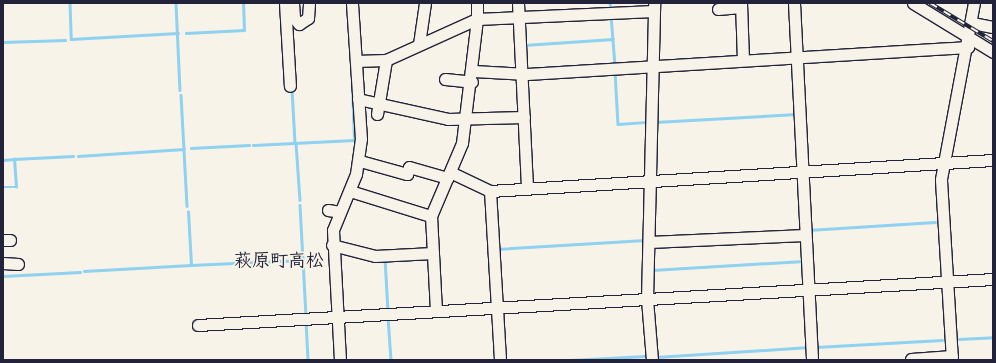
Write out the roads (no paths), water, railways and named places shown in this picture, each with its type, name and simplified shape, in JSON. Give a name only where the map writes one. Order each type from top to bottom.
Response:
[{"type":"street","points":[[285,3],[290,86]]},
{"type":"street","points":[[293,3],[294,18],[299,24],[308,18],[309,3]]},
{"type":"street","points":[[340,360],[332,245],[333,230],[350,191],[360,161],[352,3]]},
{"type":"street","points":[[419,44],[425,3]]},
{"type":"street","points":[[436,311],[431,216],[448,175],[466,120],[472,76],[477,3]]},
{"type":"street","points":[[518,3],[528,187]]},
{"type":"street","points":[[794,3],[812,360]]},
{"type":"street","points":[[913,3],[968,42],[993,52]]},
{"type":"street","points":[[911,359],[952,358],[947,281],[943,163],[972,23],[974,3]]},
{"type":"street","points":[[718,9],[741,5],[743,59]]},
{"type":"street","points":[[356,61],[386,60],[477,19],[518,18],[654,7],[647,300],[652,360]]},
{"type":"street","points":[[972,23],[993,27]]},
{"type":"street","points":[[445,79],[743,59],[796,57],[968,42]]},
{"type":"street","points":[[378,108],[386,60]]},
{"type":"street","points":[[358,99],[378,108],[466,120],[524,117]]},
{"type":"street","points":[[360,161],[407,174],[409,167],[448,175],[490,191],[528,187],[802,173],[993,160]]},
{"type":"street","points":[[350,191],[431,216]]},
{"type":"street","points":[[490,191],[500,360]]},
{"type":"street","points":[[328,210],[340,212]]},
{"type":"street","points":[[649,242],[805,235]]},
{"type":"street","points":[[332,245],[375,256],[433,253]]},
{"type":"street","points":[[3,263],[18,264]]},
{"type":"street","points":[[198,325],[809,291],[993,279]]},
{"type":"waterway","points":[[70,3],[71,39],[178,33]]},
{"type":"waterway","points":[[176,3],[180,90]]},
{"type":"waterway","points":[[186,33],[244,30],[243,3]]},
{"type":"waterway","points":[[610,3],[611,10]]},
{"type":"waterway","points":[[611,15],[615,66]]},
{"type":"waterway","points":[[524,45],[613,39]]},
{"type":"waterway","points":[[3,42],[65,40]]},
{"type":"waterway","points":[[615,71],[618,124],[648,122]]},
{"type":"waterway","points":[[253,145],[354,140],[352,85]]},
{"type":"waterway","points":[[292,89],[295,143]]},
{"type":"waterway","points":[[181,95],[187,206]]},
{"type":"waterway","points":[[655,122],[796,114]]},
{"type":"waterway","points":[[296,143],[300,200]]},
{"type":"waterway","points":[[191,148],[249,145]]},
{"type":"waterway","points":[[78,156],[184,149]]},
{"type":"waterway","points":[[3,187],[16,187],[14,159],[73,156]]},
{"type":"waterway","points":[[3,160],[14,159]]},
{"type":"waterway","points":[[300,205],[306,315]]},
{"type":"waterway","points":[[84,271],[191,265],[188,212]]},
{"type":"waterway","points":[[808,230],[935,222]]},
{"type":"waterway","points":[[497,249],[645,240]]},
{"type":"waterway","points":[[385,258],[388,311]]},
{"type":"waterway","points":[[191,265],[303,260]]},
{"type":"waterway","points":[[652,270],[804,261]]},
{"type":"waterway","points":[[3,276],[80,272]]},
{"type":"waterway","points":[[388,317],[391,360]]},
{"type":"waterway","points":[[306,321],[308,360]]},
{"type":"waterway","points":[[959,339],[993,337]]},
{"type":"waterway","points":[[816,347],[942,340]]},
{"type":"waterway","points":[[656,357],[809,347]]},
{"type":"waterway","points":[[570,360],[646,356]]},
{"type":"railway","points":[[930,3],[993,41]]},
{"type":"district","name":"萩原町高松","points":[[279,263]]}]
